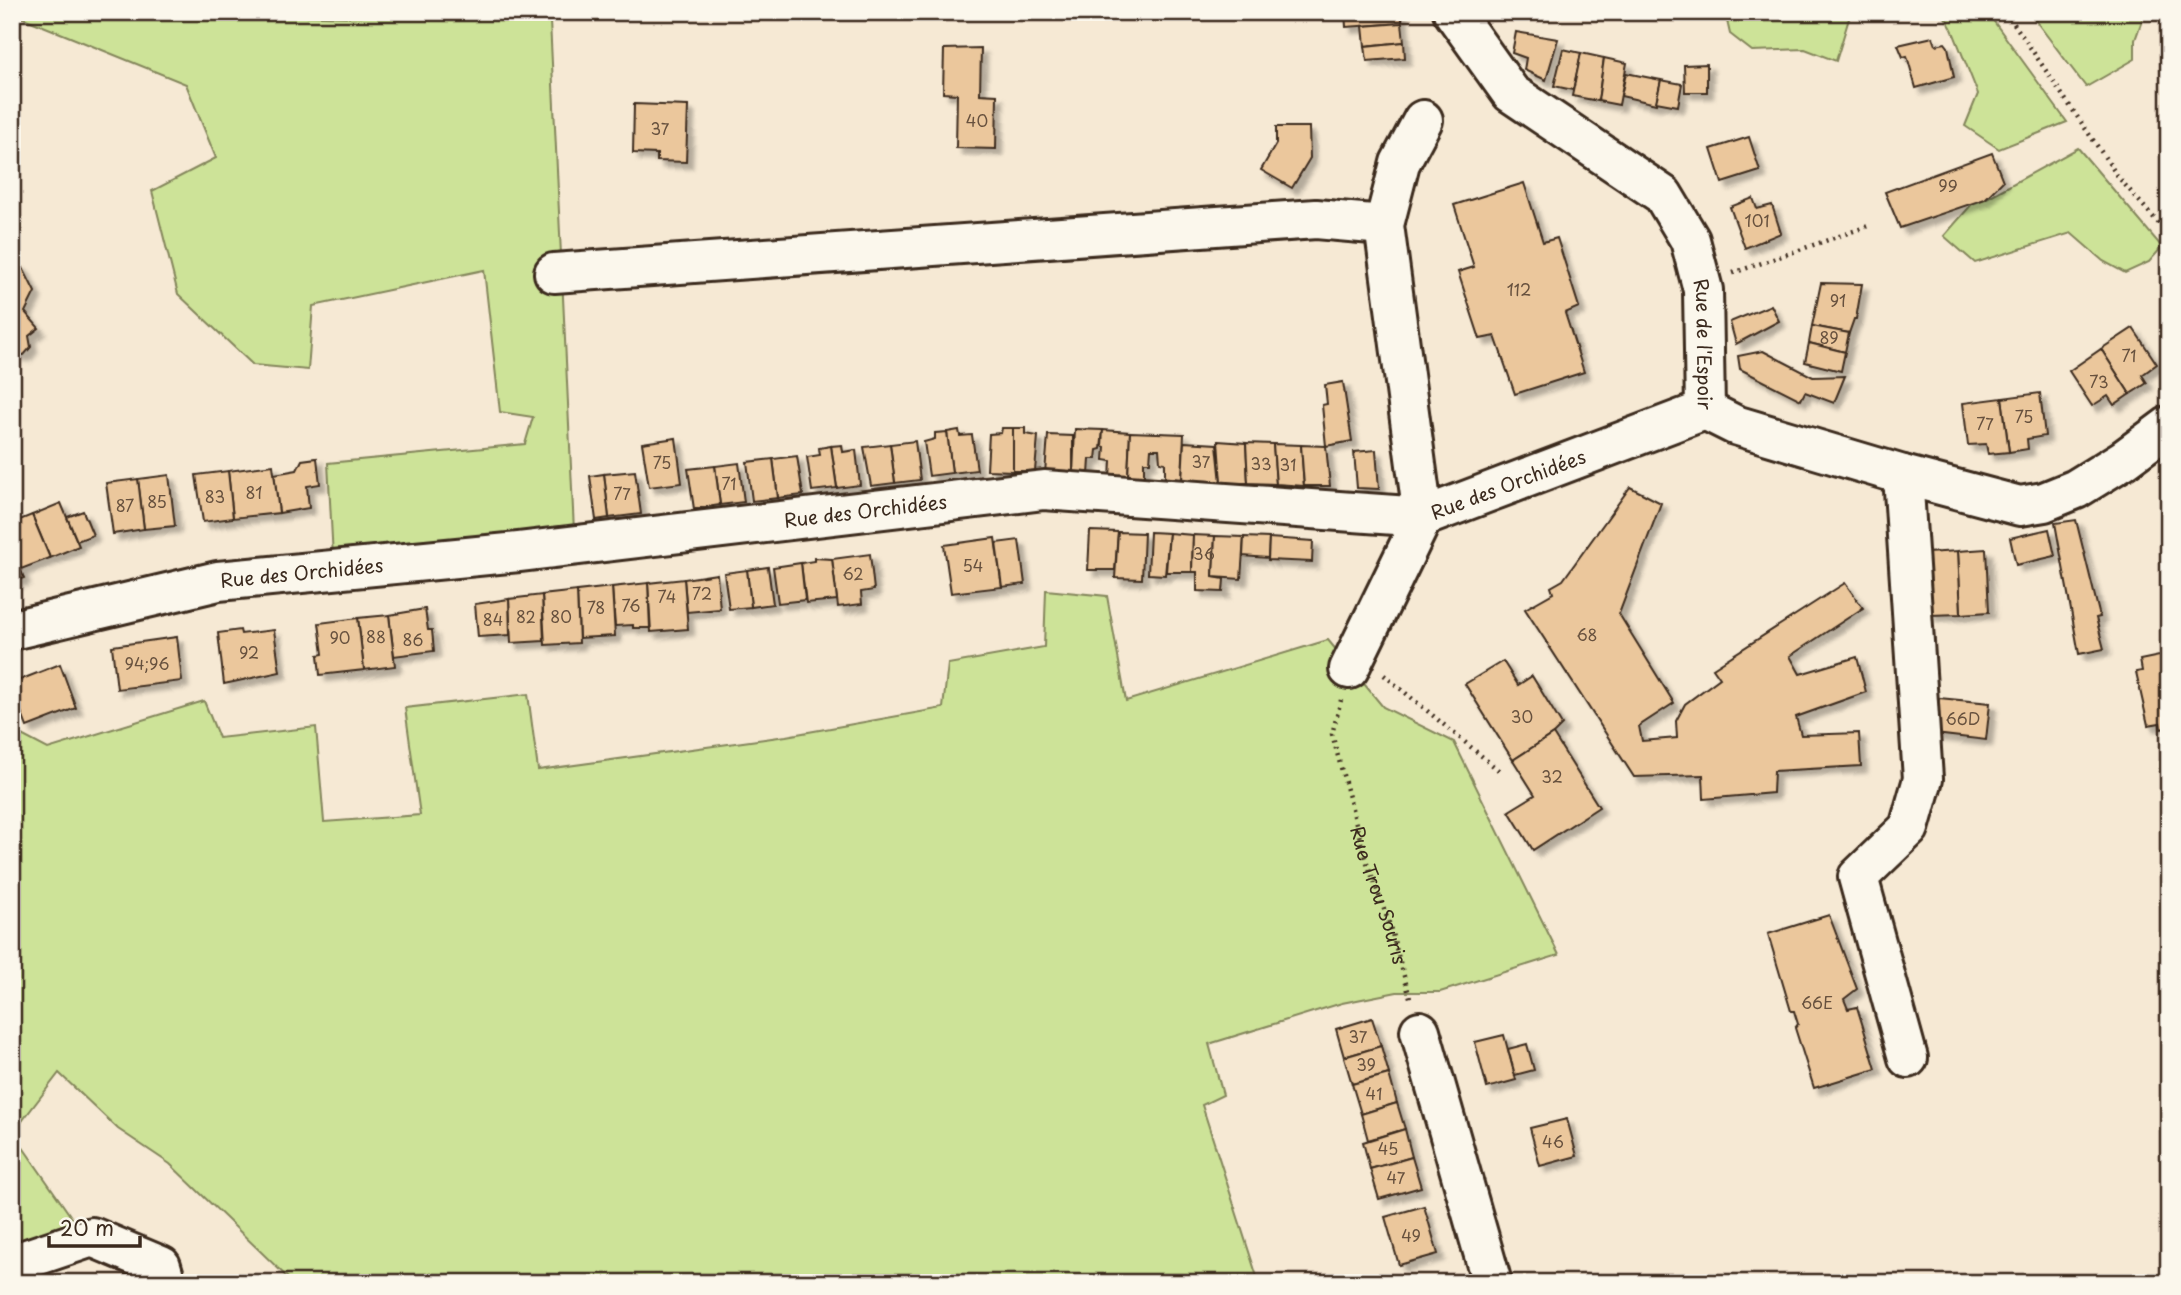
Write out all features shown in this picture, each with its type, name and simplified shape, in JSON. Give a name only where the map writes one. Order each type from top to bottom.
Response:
[{"type":"street","name":"Rue de l'Espoir","points":[[1453,12],[1511,93],[1663,195],[1690,240],[1702,285],[1705,410],[1735,425],[1903,475],[2020,506],[2044,502],[2076,489],[2123,460],[2169,426]]},
{"type":"street","points":[[1353,661],[1423,517],[1384,225],[1400,163],[1423,120]]},
{"type":"street","points":[[554,273],[1315,219],[1384,225]]},
{"type":"street","name":"Rue des Orchidées","points":[[12,630],[218,581],[519,552],[1044,490],[1423,517],[1705,410]]},
{"type":"street","points":[[1903,475],[1923,779],[1909,828],[1858,877],[1908,1058]]},
{"type":"street","points":[[1420,1031],[1492,1283]]},
{"type":"street","points":[[12,1264],[92,1237],[161,1266],[166,1283]]},
{"type":"path","points":[[2006,12],[2119,178],[2169,236]]},
{"type":"path","points":[[1702,285],[1871,225]]},
{"type":"path","points":[[1353,661],[1502,773]]},
{"type":"path","name":"Rue Trou Souris","points":[[1353,661],[1332,734],[1365,857],[1389,923],[1420,1031]]},
{"type":"green space","points":[[16,12],[360,17],[356,12],[514,12],[514,20],[550,21],[574,531],[333,558],[328,463],[525,444],[533,417],[500,412],[484,270],[313,306],[308,370],[253,365],[178,294],[152,191],[216,158],[186,84],[16,15]]},
{"type":"green space","points":[[1725,12],[1851,12],[1836,61],[1805,49],[1752,51],[1730,34]]},
{"type":"green space","points":[[1942,12],[1987,12],[2067,122],[1999,149],[1965,126],[1978,94],[1952,29]]},
{"type":"green space","points":[[2029,12],[2145,12],[2135,40],[2135,59],[2086,87]]},
{"type":"green space","points":[[2078,148],[2162,247],[2149,262],[2125,273],[2103,261],[2071,233],[1975,263],[1944,236],[1972,204]]},
{"type":"green space","points":[[1046,590],[1107,596],[1126,701],[1328,640],[1383,707],[1454,742],[1559,955],[1440,992],[1397,992],[1342,1003],[1209,1044],[1223,1095],[1202,1105],[1259,1283],[287,1283],[288,1278],[170,1164],[118,1129],[59,1073],[13,1133],[81,1231],[12,1257],[12,730],[48,749],[204,701],[219,738],[316,727],[324,822],[420,815],[405,708],[528,694],[538,770],[786,736],[943,708],[948,664],[1044,647]]},
{"type":"building","points":[[1345,12],[1402,12],[1402,23],[1346,27]]},
{"type":"building","points":[[1402,23],[1404,42],[1365,46],[1363,26]]},
{"type":"building","points":[[1516,32],[1558,39],[1546,80],[1524,70],[1526,58],[1512,53]]},
{"type":"building","points":[[1933,37],[1936,45],[1945,43],[1948,47],[1954,77],[1916,88],[1907,56],[1903,57],[1898,45]]},
{"type":"building","points":[[1404,42],[1405,58],[1367,61],[1365,46]]},
{"type":"building","points":[[981,48],[980,94],[997,95],[996,149],[956,148],[957,94],[943,93],[944,49]]},
{"type":"building","points":[[1563,49],[1581,53],[1573,90],[1554,86]]},
{"type":"building","points":[[1581,53],[1604,58],[1598,101],[1572,96]]},
{"type":"building","points":[[1604,58],[1627,63],[1619,105],[1598,101]]},
{"type":"building","points":[[1707,64],[1707,92],[1685,92],[1684,65]]},
{"type":"building","points":[[1626,73],[1661,80],[1656,104],[1621,96]]},
{"type":"building","points":[[1661,80],[1682,84],[1678,106],[1656,102]]},
{"type":"building","points":[[634,104],[688,106],[686,162],[657,161],[657,154],[633,153]]},
{"type":"building","points":[[1276,127],[1309,127],[1310,158],[1292,188],[1261,170],[1276,144]]},
{"type":"building","points":[[1749,137],[1760,171],[1722,183],[1711,149]]},
{"type":"building","points":[[1992,153],[2003,181],[1985,199],[1900,228],[1885,192]]},
{"type":"building","points":[[1524,183],[1543,242],[1557,238],[1579,307],[1565,313],[1584,372],[1515,394],[1495,336],[1480,339],[1458,272],[1474,267],[1454,205]]},
{"type":"building","points":[[1753,198],[1757,209],[1772,205],[1781,233],[1745,248],[1730,207]]},
{"type":"building","points":[[12,263],[22,266],[35,292],[25,312],[39,328],[29,336],[31,347],[24,355],[12,351]]},
{"type":"building","points":[[1821,283],[1862,284],[1856,319],[1849,333],[1812,326]]},
{"type":"building","points":[[1771,305],[1779,321],[1736,344],[1730,322]]},
{"type":"building","points":[[1812,326],[1849,333],[1845,352],[1809,343]]},
{"type":"building","points":[[2133,328],[2157,364],[2142,375],[2147,383],[2130,394],[2101,349]]},
{"type":"building","points":[[1809,343],[1845,352],[1841,371],[1805,362]]},
{"type":"building","points":[[2101,349],[2130,394],[2114,405],[2108,396],[2092,406],[2069,371]]},
{"type":"building","points":[[1763,351],[1813,377],[1845,376],[1834,403],[1805,392],[1801,400],[1740,369],[1738,356]]},
{"type":"building","points":[[1343,382],[1352,441],[1326,446],[1322,405],[1327,404],[1325,385]]},
{"type":"building","points":[[2040,393],[2045,436],[2027,439],[2028,449],[2009,452],[2002,398]]},
{"type":"building","points":[[2002,398],[2009,452],[1988,454],[1986,444],[1968,445],[1963,403]]},
{"type":"building","points":[[1002,428],[1013,428],[1013,471],[987,470],[989,434],[1001,433]]},
{"type":"building","points":[[1013,428],[1025,428],[1025,434],[1038,436],[1035,471],[1013,471]]},
{"type":"building","points":[[1075,429],[1103,430],[1101,449],[1097,450],[1096,459],[1090,459],[1089,475],[1073,474]]},
{"type":"building","points":[[959,430],[960,436],[972,435],[977,470],[952,473],[947,432]]},
{"type":"building","points":[[1103,430],[1130,432],[1128,478],[1110,477],[1111,461],[1104,460]]},
{"type":"building","points":[[947,432],[952,473],[929,476],[924,442],[935,439],[935,433]]},
{"type":"building","points":[[1130,432],[1184,434],[1182,481],[1165,480],[1165,463],[1160,462],[1159,449],[1151,449],[1150,462],[1144,462],[1144,478],[1128,478]]},
{"type":"building","points":[[1048,435],[1073,436],[1073,474],[1045,473]]},
{"type":"building","points":[[676,438],[682,483],[649,487],[642,443]]},
{"type":"building","points":[[915,441],[920,480],[895,483],[890,444]]},
{"type":"building","points":[[1218,441],[1246,443],[1248,483],[1221,483]]},
{"type":"building","points":[[1184,442],[1217,444],[1221,483],[1182,481]]},
{"type":"building","points":[[1246,443],[1273,444],[1276,484],[1248,483]]},
{"type":"building","points":[[890,444],[895,483],[871,486],[864,447]]},
{"type":"building","points":[[1273,444],[1301,445],[1304,486],[1276,484]]},
{"type":"building","points":[[842,445],[843,452],[856,450],[860,485],[837,488],[831,446]]},
{"type":"building","points":[[1301,445],[1326,446],[1330,486],[1304,486]]},
{"type":"building","points":[[831,446],[837,488],[812,491],[807,457],[820,455],[819,448]]},
{"type":"building","points":[[1376,450],[1379,489],[1357,488],[1354,452]]},
{"type":"building","points":[[797,456],[803,495],[778,498],[773,459]]},
{"type":"building","points":[[317,458],[320,484],[307,486],[309,508],[279,513],[274,474],[297,470],[302,460]]},
{"type":"building","points":[[773,459],[778,498],[752,501],[747,462]]},
{"type":"building","points":[[739,463],[744,502],[720,505],[715,466]]},
{"type":"building","points":[[273,465],[279,513],[233,518],[228,471]]},
{"type":"building","points":[[715,466],[720,505],[694,509],[688,469]]},
{"type":"building","points":[[228,471],[233,518],[203,522],[196,475]]},
{"type":"building","points":[[635,471],[641,514],[609,518],[604,474]]},
{"type":"building","points":[[604,474],[609,518],[596,520],[590,476]]},
{"type":"building","points":[[169,475],[175,526],[144,529],[138,479]]},
{"type":"building","points":[[138,479],[144,529],[113,534],[106,483]]},
{"type":"building","points":[[1630,487],[1661,503],[1619,614],[1674,703],[1639,726],[1642,741],[1677,738],[1676,721],[1685,704],[1720,678],[1713,668],[1845,583],[1863,608],[1790,656],[1800,674],[1857,657],[1866,692],[1796,717],[1801,735],[1859,733],[1861,766],[1774,771],[1773,793],[1704,799],[1703,775],[1634,777],[1525,609],[1553,593],[1551,587],[1563,580]]},
{"type":"building","points":[[61,503],[79,546],[50,558],[32,515]]},
{"type":"building","points":[[83,511],[93,535],[77,541],[67,517]]},
{"type":"building","points":[[32,515],[50,558],[21,569],[12,548],[12,523]]},
{"type":"building","points":[[2076,520],[2100,617],[2096,618],[2104,649],[2079,654],[2055,523]]},
{"type":"building","points":[[2049,529],[2055,556],[2016,565],[2010,538]]},
{"type":"building","points":[[1090,531],[1118,532],[1115,570],[1088,570]]},
{"type":"building","points":[[1118,532],[1144,533],[1142,579],[1115,578]]},
{"type":"building","points":[[1150,532],[1169,533],[1165,575],[1148,574]]},
{"type":"building","points":[[1169,533],[1193,535],[1192,572],[1166,572]]},
{"type":"building","points":[[1193,535],[1215,536],[1213,577],[1224,579],[1223,592],[1197,591],[1197,572],[1192,572]]},
{"type":"building","points":[[1215,536],[1244,537],[1241,579],[1213,577]]},
{"type":"building","points":[[1244,537],[1269,538],[1268,558],[1243,556]]},
{"type":"building","points":[[995,538],[1002,587],[951,593],[944,545]]},
{"type":"building","points":[[1269,538],[1313,541],[1312,562],[1268,560]]},
{"type":"building","points":[[1019,540],[1025,584],[1002,587],[996,543]]},
{"type":"building","points":[[12,549],[24,578],[12,582]]},
{"type":"building","points":[[1986,549],[1989,612],[1961,614],[1958,551]]},
{"type":"building","points":[[1958,551],[1961,614],[1930,615],[1926,553]]},
{"type":"building","points":[[870,554],[874,590],[861,592],[862,604],[838,607],[832,559]]},
{"type":"building","points":[[814,558],[832,559],[837,600],[806,603],[801,563],[814,561]]},
{"type":"building","points":[[801,563],[805,600],[778,603],[773,567]]},
{"type":"building","points":[[768,567],[773,604],[751,607],[747,570]]},
{"type":"building","points":[[747,570],[751,607],[729,609],[724,573]]},
{"type":"building","points":[[717,574],[720,609],[687,612],[684,579]]},
{"type":"building","points":[[684,579],[688,629],[651,632],[648,583]]},
{"type":"building","points":[[648,583],[650,628],[615,626],[612,587]]},
{"type":"building","points":[[612,587],[615,636],[579,638],[577,591]]},
{"type":"building","points":[[577,591],[579,643],[545,645],[542,595]]},
{"type":"building","points":[[542,595],[544,641],[511,643],[509,599]]},
{"type":"building","points":[[509,599],[510,635],[478,637],[475,604]]},
{"type":"building","points":[[425,609],[428,630],[432,630],[434,651],[394,656],[389,615]]},
{"type":"building","points":[[389,615],[395,666],[364,670],[358,618]]},
{"type":"building","points":[[358,618],[364,670],[320,675],[318,655],[323,654],[319,623]]},
{"type":"building","points":[[240,630],[241,634],[274,630],[280,672],[224,684],[218,633]]},
{"type":"building","points":[[177,637],[182,681],[117,689],[112,646]]},
{"type":"building","points":[[2169,654],[2169,727],[2161,729],[2160,723],[2148,725],[2136,672],[2142,671],[2140,660]]},
{"type":"building","points":[[1503,661],[1518,685],[1532,676],[1562,725],[1513,760],[1465,684]]},
{"type":"building","points":[[60,664],[76,708],[27,727],[12,683]]},
{"type":"building","points":[[1939,698],[1990,703],[1986,740],[1935,734]]},
{"type":"building","points":[[1553,734],[1599,807],[1533,850],[1509,811],[1535,795],[1513,760]]},
{"type":"building","points":[[1829,915],[1857,989],[1844,999],[1848,1009],[1857,1007],[1876,1069],[1814,1088],[1795,1028],[1798,1024],[1794,1011],[1791,1011],[1768,934]]},
{"type":"building","points":[[1372,1018],[1381,1046],[1344,1057],[1336,1029]]},
{"type":"building","points":[[1504,1035],[1516,1080],[1487,1088],[1475,1042]]},
{"type":"building","points":[[1527,1044],[1534,1070],[1515,1075],[1508,1049]]},
{"type":"building","points":[[1381,1046],[1389,1074],[1352,1084],[1344,1057]]},
{"type":"building","points":[[1389,1074],[1397,1103],[1361,1114],[1352,1084]]},
{"type":"building","points":[[1397,1103],[1405,1129],[1368,1140],[1361,1114]]},
{"type":"building","points":[[1567,1119],[1577,1156],[1540,1166],[1530,1128]]},
{"type":"building","points":[[1405,1129],[1412,1157],[1370,1169],[1363,1142]]},
{"type":"building","points":[[1412,1157],[1421,1187],[1379,1199],[1370,1169]]},
{"type":"building","points":[[1424,1206],[1438,1254],[1399,1265],[1385,1217]]}]
